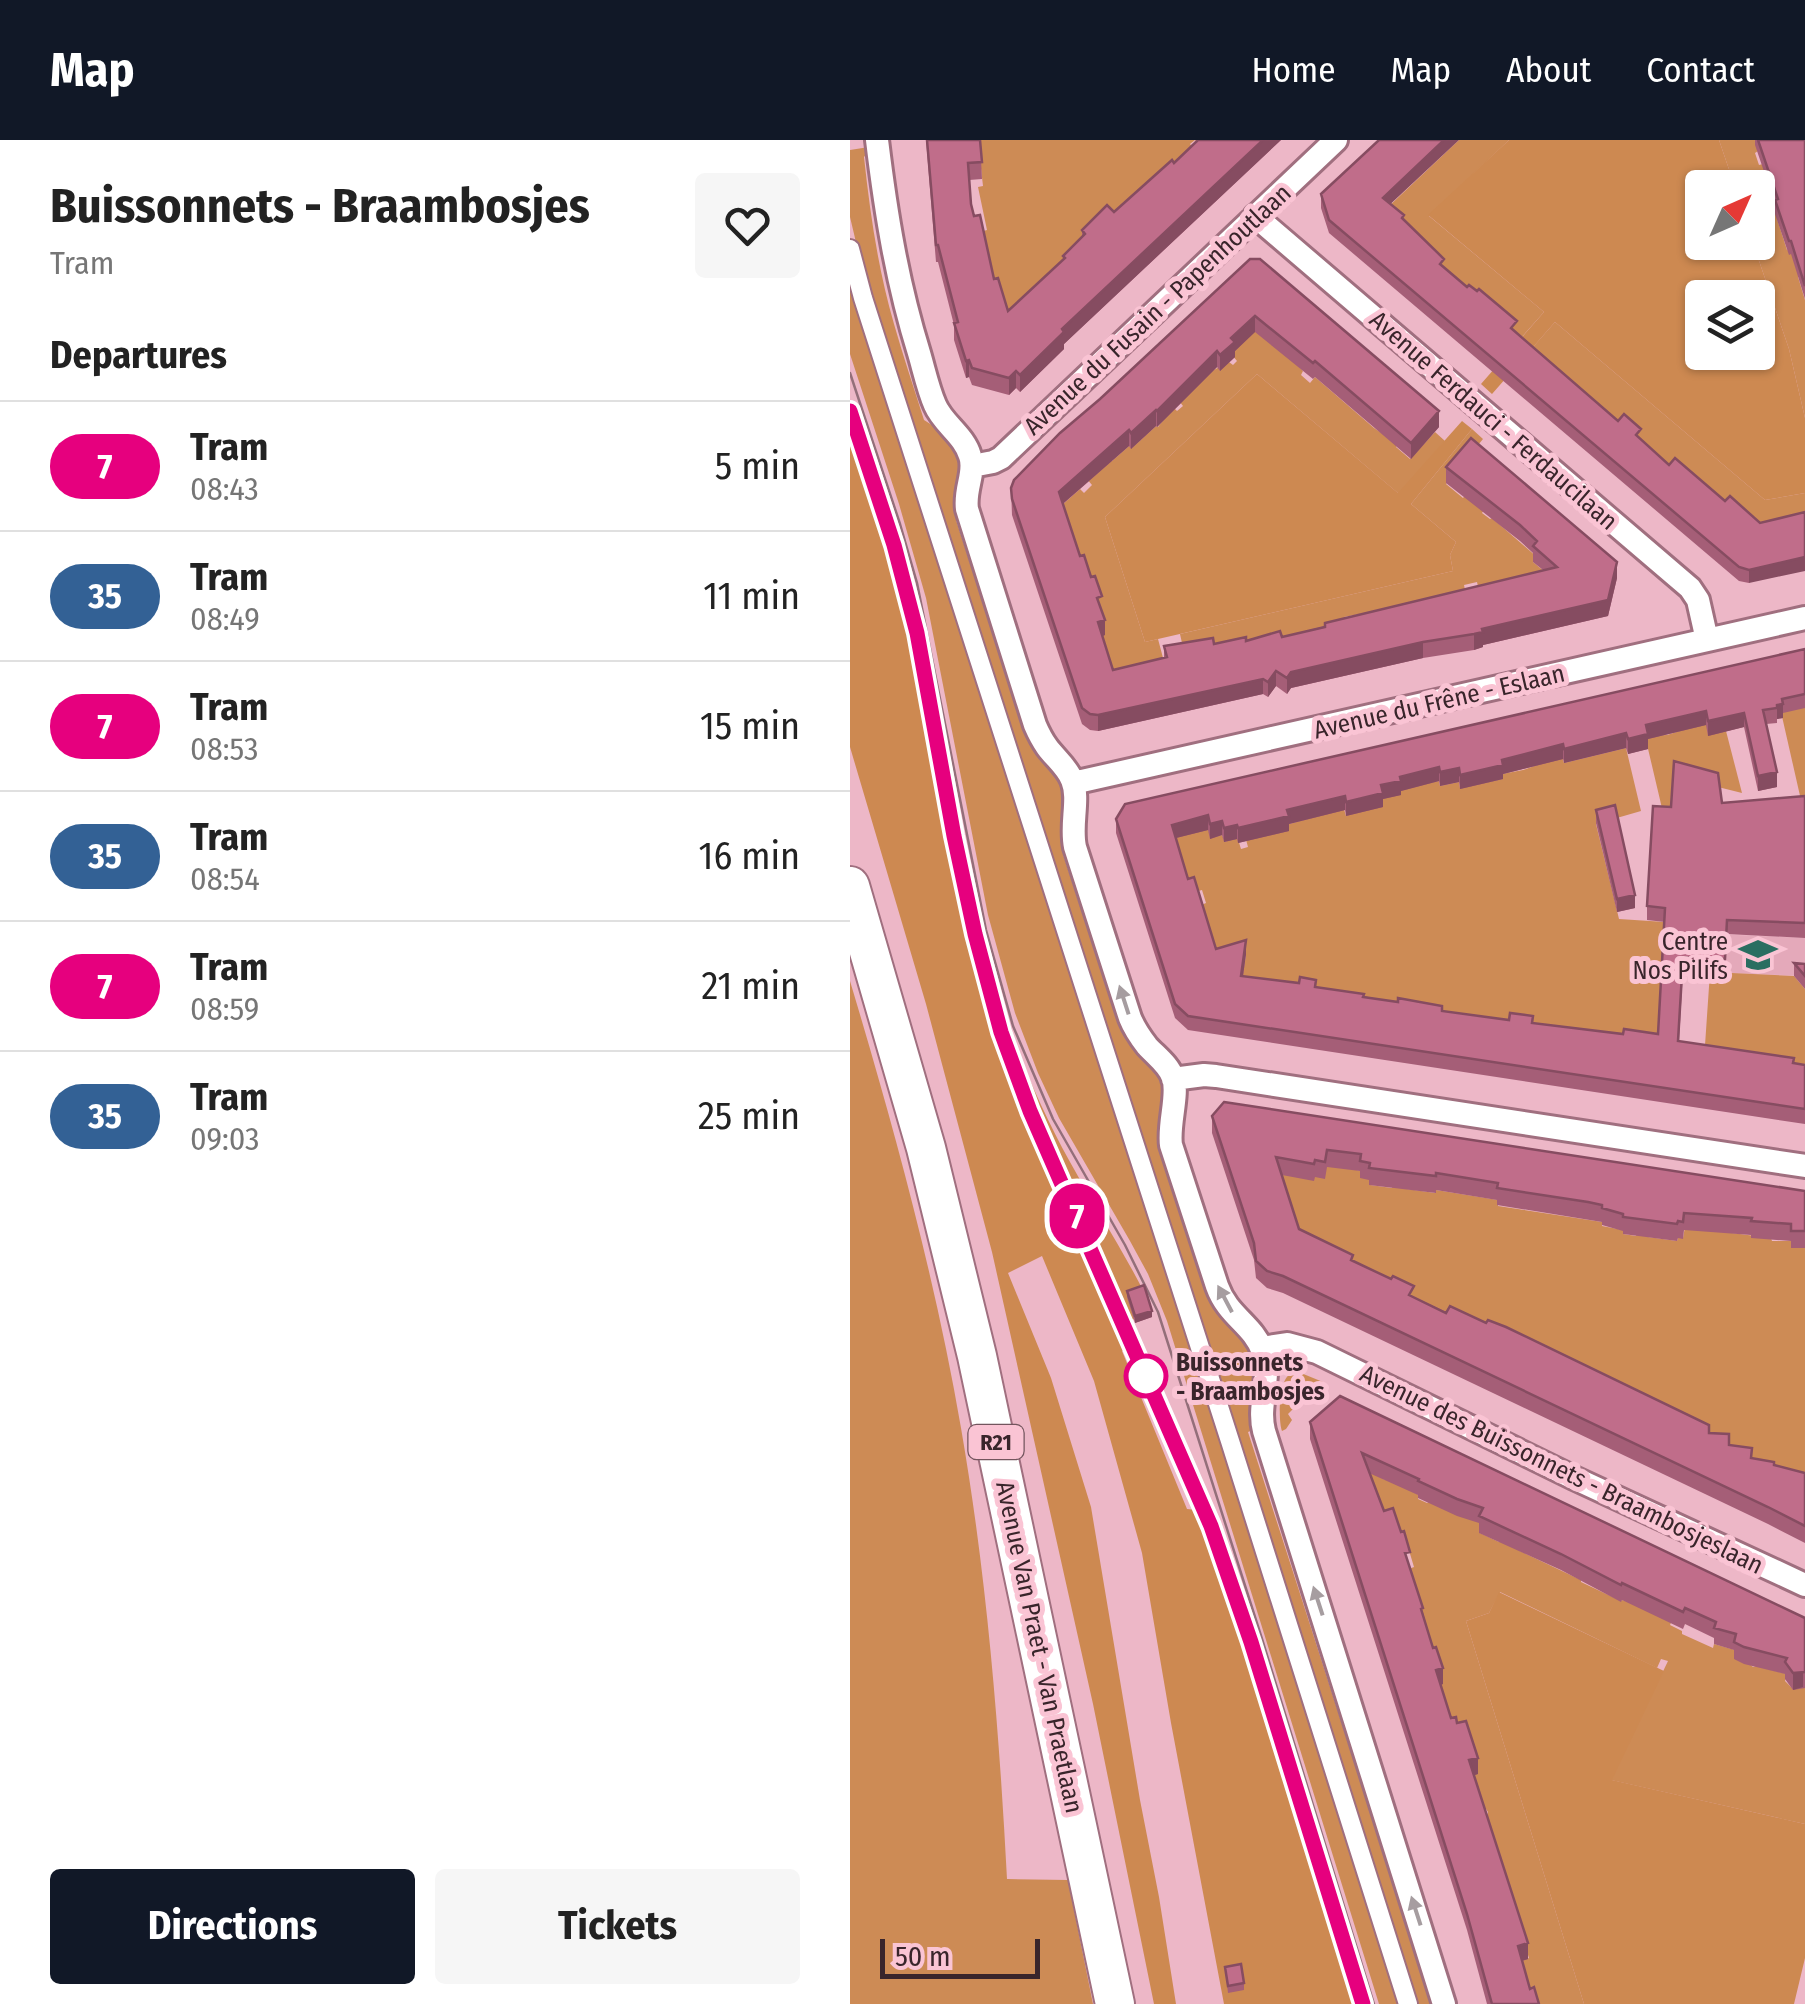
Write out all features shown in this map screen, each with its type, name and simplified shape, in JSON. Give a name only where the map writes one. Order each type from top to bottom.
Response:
[{"type":"main road","name":"Avenue Van Praet - Van Praetlaan","points":[[850,886],[926,1148],[977,1356],[1116,2004]]},
{"type":"street","points":[[877,140],[891,247],[910,325],[935,406],[964,443],[972,466],[966,488],[967,509],[1028,704],[1041,738],[1073,783],[1072,828],[1076,847],[1130,1018],[1142,1040],[1174,1079],[1170,1145],[1192,1211],[1225,1304],[1262,1348],[1267,1374],[1260,1408],[1264,1431],[1444,2004]]},
{"type":"street","name":"Avenue du Fusain - Papenhoutlaan","points":[[972,466],[1001,458],[1336,140]]},
{"type":"street","name":"Avenue Ferdauci - Ferdaucilaan","points":[[1255,216],[1690,588],[1698,600],[1707,640]]},
{"type":"street","points":[[850,249],[1408,2004]]},
{"type":"street","name":"Avenue du Frêne - Eslaan","points":[[1073,783],[1805,618]]},
{"type":"street","points":[[1174,1079],[1216,1076],[1805,1166]]},
{"type":"street","name":"Avenue des Buissonnets - Braambosjeslaan","points":[[1262,1348],[1287,1344],[1317,1352],[1805,1586]]},
{"type":"shaded area","points":[[967,140],[1195,140],[1190,144],[1202,158],[1000,370],[980,232],[987,230],[978,187],[983,186],[979,151]]},
{"type":"shaded area","points":[[1459,140],[1509,140],[1429,216],[1544,312],[1521,338],[1375,210],[1387,208]]},
{"type":"shaded area","points":[[1509,140],[1719,140],[1729,170],[1685,170],[1685,260],[1759,260],[1766,280],[1685,280],[1685,370],[1775,370],[1775,308],[1805,418],[1805,493],[1765,500],[1555,322],[1492,394],[1481,384],[1544,312],[1428,215]]},
{"type":"shaded area","points":[[1719,140],[1759,140],[1755,153],[1765,170],[1729,170]]},
{"type":"shaded area","points":[[869,147],[864,157],[875,241],[901,348],[924,420],[943,432],[960,456],[958,492],[963,517],[956,520],[1026,735],[1046,756],[1064,787],[1068,847],[1063,854],[1119,1026],[1126,1024],[1165,1080],[1162,1138],[1158,1146],[1200,1275],[1208,1278],[1256,1355],[1255,1429],[1248,1432],[1430,2004],[1415,2004],[864,276],[850,217],[850,150]]},
{"type":"shaded area","points":[[1775,206],[1787,250],[1796,253],[1804,275],[1798,277],[1805,300],[1805,418],[1775,308],[1775,280],[1766,280],[1759,260],[1775,260]]},
{"type":"shaded area","points":[[850,278],[1401,2004],[1379,2004],[1167,1321],[1148,1274],[1059,1118],[1015,1013],[988,915],[926,598],[850,354]]},
{"type":"shaded area","points":[[1555,322],[1765,500],[1805,493],[1805,526],[1773,533],[1725,515],[1526,355]]},
{"type":"shaded area","points":[[1256,323],[1310,383],[1315,377],[1398,444],[1396,447],[1410,459],[1435,432],[1445,441],[1399,494],[1257,374],[1105,517],[1145,642],[1158,639],[1167,673],[1113,689],[1053,513],[1080,489],[1084,493],[1092,485],[1087,479],[1108,456],[1112,461],[1129,446],[1132,448],[1158,427],[1173,407],[1177,411],[1183,406],[1172,392],[1229,362],[1233,365],[1237,361],[1231,354]]},
{"type":"shaded area","points":[[1257,374],[1398,493],[1462,421],[1472,429],[1411,504],[1456,542],[1450,555],[1453,571],[1145,642],[1105,517]]},
{"type":"shaded area","points":[[1472,429],[1483,439],[1446,484],[1463,498],[1469,491],[1487,506],[1482,513],[1537,557],[1533,562],[1551,577],[1483,609],[1477,582],[1464,585],[1468,604],[1369,630],[1365,613],[1344,617],[1347,634],[1188,670],[1180,634],[1453,571],[1450,555],[1456,542],[1411,504]]},
{"type":"shaded area","points":[[850,435],[899,585],[970,943],[988,1011],[1012,1076],[1129,1347],[1122,1351],[1187,1509],[1197,1510],[1239,1614],[1356,2004],[1224,2004],[1142,1553],[1094,1381],[1042,1256],[1008,1273],[1051,1378],[1091,1507],[1176,2004],[1154,2004],[1093,1704],[992,1252],[926,1004],[850,747]]},
{"type":"shaded area","points":[[1805,698],[1805,810],[1781,712]]},
{"type":"shaded area","points":[[1705,723],[1726,731],[1742,793],[1674,776],[1671,821],[1665,821],[1645,736],[1667,735]]},
{"type":"shaded area","points":[[1626,748],[1641,811],[1596,824],[1619,919],[1665,922],[1658,1052],[1240,991],[1246,955],[1225,978],[1199,906],[1206,903],[1202,890],[1187,894],[1156,843],[1207,826],[1211,838],[1222,835],[1225,842],[1237,836],[1241,849],[1248,847],[1245,836],[1344,809],[1346,816],[1399,789],[1439,781],[1440,786],[1459,782],[1460,788],[1502,779],[1502,774],[1562,756],[1564,763]]},
{"type":"shaded area","name":"Centre Nos Pilifs","points":[[1712,934],[1805,938],[1805,976],[1710,972]]},
{"type":"shaded area","points":[[1710,972],[1794,976],[1805,989],[1805,1079],[1704,1060]]},
{"type":"shaded area","points":[[850,981],[912,1203],[961,1428],[991,1653],[1007,1879],[1068,1880],[1093,2004],[850,2004]]},
{"type":"shaded area","points":[[1002,1012],[1051,1125],[1144,1292],[1134,1319],[1129,1322],[1025,1084]]},
{"type":"shaded area","points":[[1328,1164],[1361,1171],[1370,1185],[1392,1188],[1393,1183],[1407,1189],[1498,1200],[1498,1206],[1602,1222],[1602,1226],[1623,1230],[1623,1234],[1636,1236],[1637,1232],[1677,1241],[1683,1238],[1685,1227],[1791,1241],[1805,1248],[1805,1489],[1303,1248],[1279,1168],[1315,1177]]},
{"type":"shaded area","points":[[1296,1371],[1326,1387],[1313,1400],[1307,1395],[1288,1414],[1292,1420],[1282,1431],[1281,1393],[1286,1379]]},
{"type":"shaded area","points":[[1366,1468],[1419,1495],[1418,1499],[1484,1522],[1480,1533],[1499,1542],[1502,1537],[1520,1551],[1581,1582],[1621,1601],[1674,1616],[1670,1625],[1682,1634],[1713,1648],[1714,1644],[1735,1650],[1753,1667],[1787,1674],[1785,1681],[1793,1689],[1805,1687],[1805,1824],[1611,1780],[1668,1661],[1661,1659],[1657,1668],[1500,1592],[1489,1613],[1466,1621],[1584,2004],[1530,2004],[1516,1963],[1529,1958],[1486,1822],[1488,1812],[1486,1809],[1472,1814],[1457,1739],[1403,1571],[1414,1567],[1408,1547],[1390,1527]]},
{"type":"shaded area","points":[[1499,1592],[1664,1671],[1612,1780],[1805,1824],[1805,1958],[1794,2004],[1584,2004],[1466,1621],[1489,1613]]},
{"type":"building","points":[[927,140],[980,140],[982,162],[968,163],[971,204],[974,216],[980,215],[994,279],[998,278],[1008,311],[1065,258],[1085,234],[1082,230],[1107,205],[1114,212],[1198,140],[1263,140],[1062,329],[1064,332],[1020,375],[1016,371],[1009,378],[972,368],[966,361],[936,245]]},
{"type":"building","points":[[1379,140],[1444,140],[1383,198],[1444,259],[1440,264],[1467,287],[1479,289],[1517,321],[1511,328],[1618,421],[1624,414],[1641,429],[1636,435],[1669,465],[1675,458],[1725,501],[1730,496],[1760,523],[1805,512],[1805,557],[1749,570],[1739,567],[1329,220],[1321,194]]},
{"type":"building","points":[[1758,140],[1805,140],[1805,286],[1775,200],[1775,170],[1768,170]]},
{"type":"building","points":[[1250,259],[1260,259],[1439,411],[1411,443],[1255,316],[1231,338],[1235,342],[1220,355],[1217,351],[1157,411],[1131,433],[1129,430],[1059,492],[1080,556],[1084,555],[1102,596],[1097,598],[1105,620],[1098,622],[1113,670],[1167,657],[1164,646],[1213,638],[1214,644],[1246,637],[1246,641],[1280,631],[1282,637],[1557,567],[1533,546],[1537,541],[1520,525],[1446,467],[1471,438],[1617,562],[1608,600],[1482,629],[1483,632],[1291,672],[1287,678],[1276,671],[1268,682],[1263,679],[1098,715],[1082,708],[1011,488],[1014,480],[1060,433]]},
{"type":"building","points":[[1805,649],[1805,694],[1782,699],[1783,704],[1777,708],[1763,710],[1777,772],[1758,776],[1744,713],[1708,721],[1706,711],[1646,725],[1648,734],[1628,739],[1626,733],[1564,749],[1563,744],[1460,775],[1459,768],[1440,772],[1439,767],[1381,785],[1383,793],[1346,802],[1345,796],[1287,810],[1289,816],[1238,828],[1224,828],[1222,821],[1210,824],[1208,815],[1172,825],[1188,879],[1194,877],[1216,949],[1246,940],[1241,976],[1299,983],[1300,977],[1316,980],[1315,987],[1442,1006],[1442,1011],[1509,1020],[1510,1013],[1533,1016],[1532,1023],[1623,1034],[1624,1029],[1658,1034],[1665,908],[1647,906],[1653,806],[1671,807],[1674,761],[1718,773],[1722,803],[1805,796],[1805,923],[1727,920],[1725,959],[1683,957],[1678,1041],[1794,1058],[1793,1063],[1805,1065],[1805,1109],[1188,1016],[1175,1004],[1116,819],[1125,804]]},
{"type":"building","points":[[1615,805],[1635,895],[1617,899],[1596,810]]},
{"type":"building","points":[[1794,963],[1805,964],[1805,976]]},
{"type":"building","points":[[1224,1102],[1805,1191],[1805,1231],[1791,1231],[1791,1224],[1751,1221],[1752,1218],[1684,1213],[1683,1222],[1677,1224],[1623,1217],[1602,1205],[1497,1188],[1498,1183],[1369,1168],[1370,1163],[1360,1161],[1361,1154],[1327,1150],[1325,1162],[1315,1160],[1314,1164],[1276,1157],[1299,1229],[1353,1255],[1351,1260],[1414,1286],[1409,1295],[1446,1313],[1450,1306],[1486,1323],[1488,1320],[1506,1327],[1709,1425],[1709,1433],[1729,1434],[1729,1445],[1752,1448],[1751,1458],[1805,1473],[1805,1526],[1267,1271],[1256,1261],[1254,1243],[1212,1116]]},
{"type":"building","points":[[1144,1285],[1152,1311],[1135,1316],[1127,1291]]},
{"type":"building","points":[[1340,1396],[1805,1618],[1805,1672],[1793,1673],[1785,1662],[1787,1658],[1744,1647],[1734,1642],[1736,1634],[1714,1628],[1716,1622],[1621,1585],[1479,1516],[1483,1508],[1362,1453],[1384,1511],[1393,1508],[1401,1532],[1404,1531],[1410,1552],[1405,1553],[1433,1648],[1436,1647],[1443,1668],[1436,1670],[1451,1718],[1456,1717],[1457,1723],[1466,1721],[1478,1758],[1469,1760],[1528,1943],[1518,1946],[1530,1989],[1534,1987],[1539,2004],[1492,2004],[1467,1914],[1310,1422]]},
{"type":"building","points":[[1241,1964],[1244,1983],[1228,1986],[1225,1967]]},
{"type":"tram line","points":[[850,373],[917,583],[986,930],[1013,1026],[1053,1119],[1125,1245],[1158,1312],[1374,2004]]},
{"type":"tram line","name":"7","points":[[850,411],[894,545],[917,633],[954,836],[1001,1032],[1030,1111],[1211,1526],[1363,2004]]},
{"type":"tram line","points":[[1006,1046],[1030,1111],[1217,1543]]},
{"type":"place","name":"Centre Nos Pilifs","points":[[1758,955]]},
{"type":"place","name":"Buissonnets - Braambosjes","points":[[1146,1376]]}]
